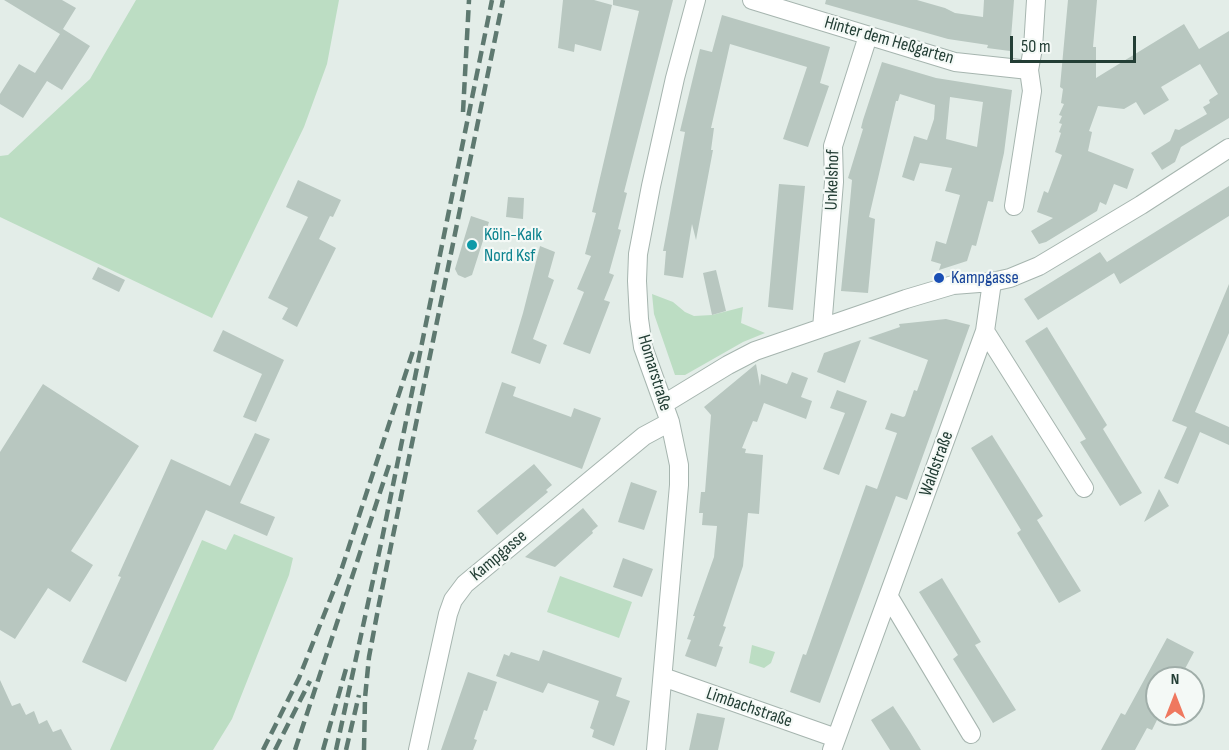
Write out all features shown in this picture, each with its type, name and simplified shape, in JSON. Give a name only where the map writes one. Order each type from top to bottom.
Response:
[{"type":"street","name":"Homarstraße","points":[[656,750],[679,485],[677,450],[670,422],[644,346],[637,290],[638,254],[675,78],[696,0]]},
{"type":"street","name":"Hinter dem Heßgarten","points":[[752,0],[955,62],[1029,70]]},
{"type":"street","points":[[1014,206],[1032,92],[1029,70],[1036,0]]},
{"type":"street","name":"Unkelshof","points":[[822,328],[834,182],[833,146],[868,36]]},
{"type":"street","points":[[664,404],[748,354],[906,299],[953,285],[1010,278],[1039,266],[1141,205],[1229,148]]},
{"type":"street","name":"Waldstraße","points":[[834,744],[985,331],[992,282]]},
{"type":"street","points":[[985,331],[1084,488]]},
{"type":"street","name":"Kampgasse","points":[[418,750],[448,614],[453,600],[465,584],[644,436],[670,422]]},
{"type":"street","points":[[889,597],[971,734]]},
{"type":"street","name":"Limbachstraße","points":[[663,678],[834,744]]},
{"type":"green space","points":[[136,0],[339,0],[327,64],[304,127],[212,318],[0,217],[0,156],[8,155],[90,79]]},
{"type":"green space","points":[[652,294],[673,302],[694,316],[712,315],[743,307],[741,323],[765,333],[743,342],[685,375],[675,375],[654,314]]},
{"type":"green space","points":[[234,534],[293,558],[289,575],[232,719],[213,750],[110,750],[202,540],[226,550]]},
{"type":"green space","points":[[560,576],[632,602],[619,638],[547,612]]},
{"type":"green space","points":[[752,645],[775,652],[771,663],[764,668],[749,663]]},
{"type":"building","points":[[4,0],[62,0],[76,8],[63,29],[90,46],[62,90],[47,81],[23,118],[0,104],[0,94],[19,64],[35,73],[60,34]]},
{"type":"building","points":[[563,0],[594,0],[612,5],[601,51],[575,44],[574,52],[558,48]]},
{"type":"building","points":[[613,0],[673,0],[624,192],[627,193],[618,229],[621,230],[609,273],[614,275],[604,300],[610,302],[590,354],[563,344],[584,292],[577,289],[591,256],[585,254],[596,213],[592,212],[639,11],[613,5]]},
{"type":"building","points":[[826,0],[917,0],[955,13],[983,17],[984,0],[1014,0],[1010,51],[948,39],[825,4]]},
{"type":"building","points":[[1068,0],[1097,0],[1093,47],[1096,47],[1096,78],[1184,24],[1199,49],[1229,31],[1229,118],[1181,147],[1175,162],[1162,170],[1151,153],[1170,141],[1175,129],[1179,130],[1207,114],[1203,107],[1218,94],[1200,64],[1161,87],[1169,100],[1144,115],[1136,102],[1124,109],[1098,106],[1089,131],[1092,132],[1088,151],[1134,169],[1127,189],[1114,184],[1106,205],[1100,202],[1097,211],[1039,244],[1031,231],[1053,218],[1037,212],[1044,191],[1048,193],[1062,155],[1055,152],[1062,124],[1059,123],[1062,116],[1059,115],[1064,104],[1061,103],[1063,89],[1060,87]]},
{"type":"building","points":[[722,15],[830,47],[820,83],[829,86],[808,147],[783,139],[807,67],[730,44],[711,128],[714,128],[711,150],[713,150],[696,240],[692,224],[683,278],[664,275],[666,251],[663,251],[685,132],[680,131],[700,49],[712,52]]},
{"type":"building","points":[[882,62],[936,78],[1012,90],[1004,153],[993,202],[988,201],[976,246],[972,245],[967,261],[939,270],[941,264],[931,261],[936,241],[946,244],[960,195],[945,191],[952,168],[920,163],[914,181],[902,177],[914,136],[927,140],[934,119],[935,105],[900,94],[896,101],[869,217],[875,219],[868,293],[841,291],[852,180],[848,178],[863,129],[861,128]],"holes":[[[950,97],[983,102],[977,147],[946,139]]]},
{"type":"building","points":[[298,180],[341,200],[319,239],[336,248],[297,327],[282,319],[288,308],[268,298],[308,217],[286,207]]},
{"type":"building","points":[[779,184],[805,186],[793,310],[768,307]]},
{"type":"building","points":[[1229,186],[1229,216],[1120,284],[1114,273],[1038,320],[1024,299],[1100,252],[1107,262]]},
{"type":"building","points":[[508,197],[524,198],[523,219],[506,217]]},
{"type":"building","name":"Köln-Kalk Nord Ksf","points":[[471,216],[489,222],[472,275],[465,278],[458,275],[455,269]]},
{"type":"building","points":[[540,246],[555,252],[548,277],[554,280],[533,339],[547,345],[540,364],[511,353]]},
{"type":"building","points":[[98,267],[125,280],[119,292],[92,279]]},
{"type":"building","points":[[716,270],[726,311],[712,315],[703,273]]},
{"type":"building","points":[[1229,284],[1229,333],[1195,412],[1229,427],[1229,445],[1200,432],[1178,484],[1164,478],[1187,427],[1172,421]]},
{"type":"building","points":[[946,319],[970,325],[907,500],[896,496],[820,703],[790,692],[803,654],[806,655],[866,485],[877,489],[897,433],[885,429],[891,413],[905,416],[928,360],[868,338],[900,327],[899,324]]},
{"type":"building","points":[[1047,327],[1107,425],[1103,429],[1142,493],[1120,506],[1080,442],[1086,439],[1025,341]]},
{"type":"building","points":[[223,330],[284,360],[256,422],[243,417],[262,374],[213,351]]},
{"type":"building","points":[[861,340],[845,383],[817,372],[824,353]]},
{"type":"building","points":[[756,364],[760,386],[761,374],[787,384],[792,372],[808,378],[801,397],[812,401],[806,419],[764,403],[757,422],[753,421],[742,448],[746,449],[745,453],[763,455],[759,514],[748,513],[743,566],[723,626],[726,627],[719,646],[723,647],[716,667],[685,656],[691,640],[687,639],[695,616],[693,616],[714,557],[717,526],[702,525],[703,513],[699,513],[701,492],[705,492],[711,415],[704,407]]},
{"type":"building","points":[[502,382],[516,387],[513,396],[571,417],[574,408],[601,418],[582,469],[485,433]]},
{"type":"building","points":[[43,384],[139,446],[71,551],[93,565],[70,602],[48,588],[15,639],[0,630],[0,452]]},
{"type":"building","points":[[837,390],[867,401],[839,475],[823,469],[845,413],[830,408]]},
{"type":"building","points":[[255,433],[270,439],[240,503],[275,517],[267,536],[206,510],[126,682],[82,662],[171,459],[230,486]]},
{"type":"building","points":[[992,435],[1043,516],[1037,520],[1081,591],[1059,603],[1017,533],[1021,530],[971,448]]},
{"type":"building","points":[[534,464],[552,485],[546,490],[548,492],[497,535],[477,511]]},
{"type":"building","points":[[631,482],[657,491],[644,530],[618,522]]},
{"type":"building","points":[[1159,489],[1169,506],[1144,522]]},
{"type":"building","points":[[583,508],[598,526],[555,567],[525,557]]},
{"type":"building","points":[[623,558],[653,569],[642,597],[613,587]]},
{"type":"building","points":[[942,578],[981,642],[975,645],[1016,710],[993,723],[953,659],[958,655],[919,592]]},
{"type":"building","points":[[1167,638],[1194,652],[1186,666],[1152,666]]},
{"type":"building","points":[[543,650],[622,678],[616,696],[630,701],[614,746],[592,737],[594,730],[590,728],[599,701],[548,683],[543,693],[496,676],[504,654],[509,656],[511,652],[539,661]]},
{"type":"building","points":[[468,672],[497,682],[474,739],[477,740],[473,750],[441,750]]},
{"type":"building","points":[[1145,678],[1145,726],[1154,726],[1152,730],[1147,728],[1135,750],[1101,750],[1121,713],[1125,715]]},
{"type":"building","points":[[0,680],[12,706],[20,703],[26,715],[34,711],[39,724],[47,720],[53,732],[61,729],[72,750],[0,750]]},
{"type":"building","points":[[893,706],[921,750],[890,750],[871,720]]},
{"type":"building","points":[[697,713],[725,718],[718,750],[689,750]]},
{"type":"railway","points":[[463,112],[469,0]]},
{"type":"railway","points":[[336,750],[382,539],[492,0]]},
{"type":"railway","points":[[364,750],[369,657],[503,0]]},
{"type":"railway","points":[[263,750],[299,678],[339,577],[413,351]]},
{"type":"railway","points":[[295,750],[390,462]]},
{"type":"railway","points":[[323,750],[346,669]]},
{"type":"railway","points":[[275,750],[310,681]]},
{"type":"railway","points":[[346,750],[359,695]]},
{"type":"place","name":"Köln-Kalk Nord Ksf","points":[[472,245]]},
{"type":"place","name":"Kampgasse","points":[[939,278]]}]
